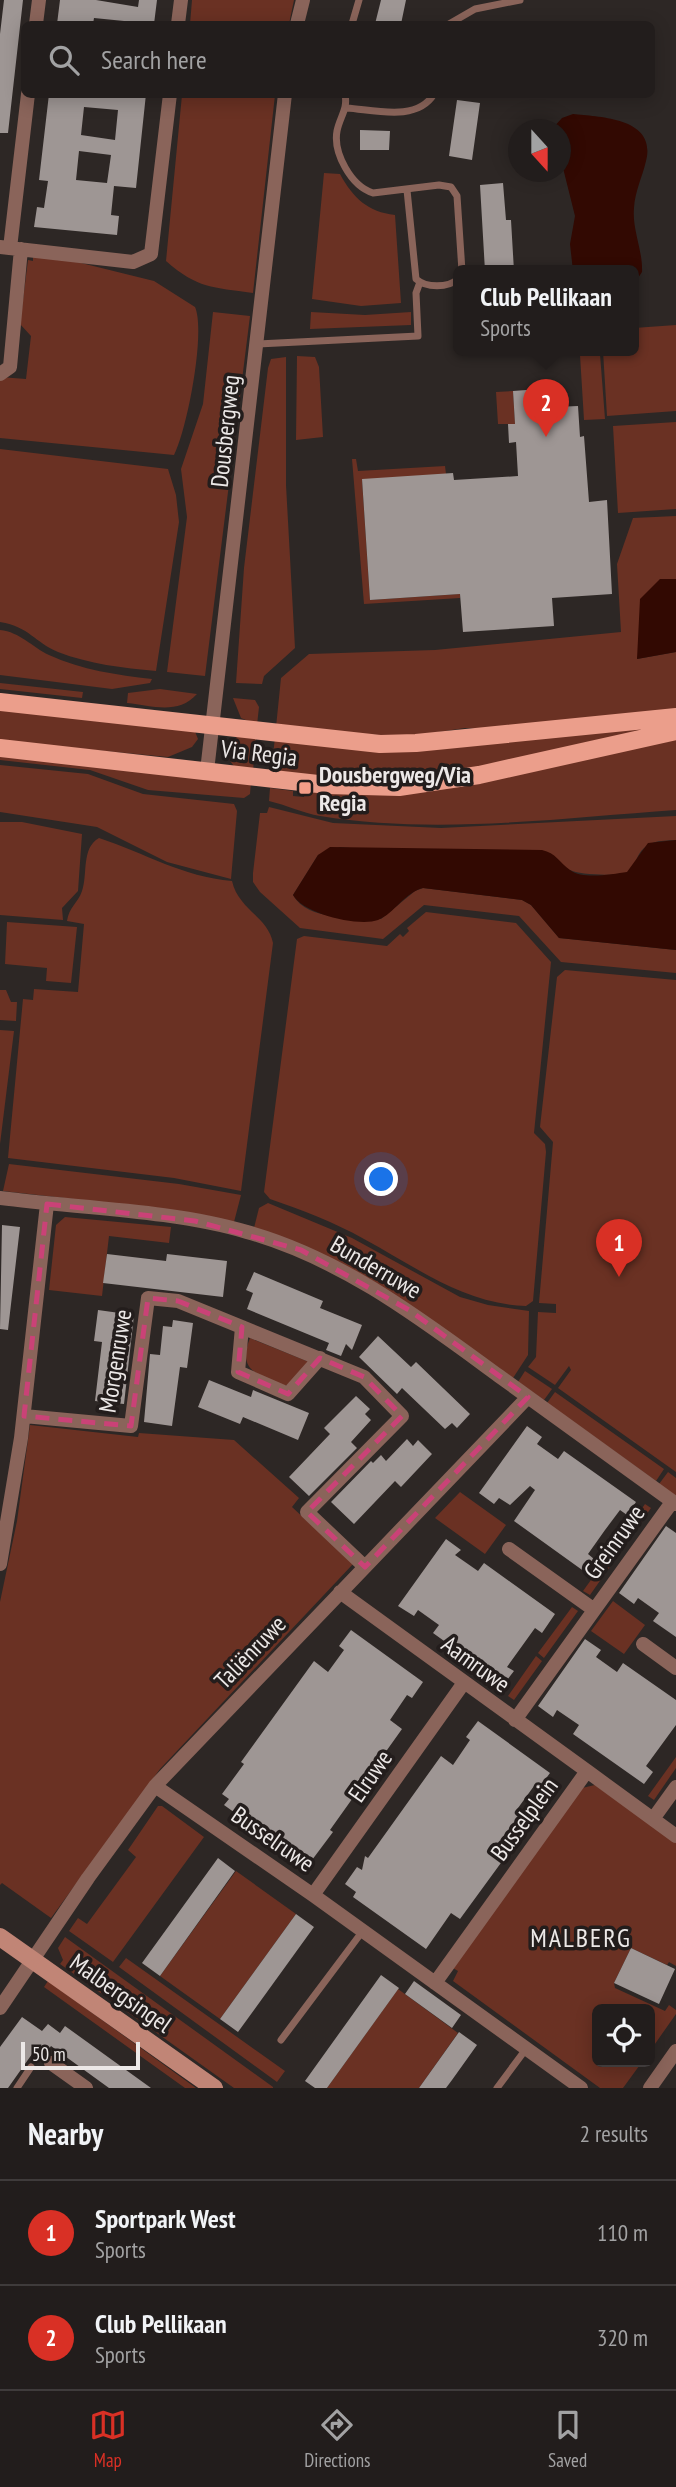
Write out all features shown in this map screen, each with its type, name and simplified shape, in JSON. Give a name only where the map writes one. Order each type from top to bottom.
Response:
[{"type":"main road","name":"Via Regia","points":[[0,702],[346,741],[416,743],[676,717]]},
{"type":"main road","name":"Via Regia","points":[[0,748],[327,785],[399,787],[479,775],[676,731]]},
{"type":"street","points":[[36,21],[38,0]]},
{"type":"street","points":[[178,21],[181,0]]},
{"type":"street","points":[[299,21],[303,0]]},
{"type":"street","points":[[0,374],[10,367],[10,248],[28,98]]},
{"type":"street","points":[[10,248],[133,262],[151,254],[154,247],[170,98]]},
{"type":"street","name":"Dousbergweg","points":[[207,771],[285,98]]},
{"type":"street","name":"Bunderruwe","points":[[0,1198],[195,1221],[250,1232],[301,1250],[353,1276],[409,1310],[674,1503]]},
{"type":"street","points":[[0,1564],[24,1416],[47,1205]]},
{"type":"street","name":"Morgenruwe","points":[[24,1416],[131,1426],[148,1298],[178,1301],[364,1377],[402,1416],[307,1511],[365,1567]]},
{"type":"street","points":[[242,1327],[238,1372],[288,1394],[320,1359]]},
{"type":"street","name":"Taliënruwe","points":[[0,2008],[34,1962],[88,1878],[155,1786],[528,1397]]},
{"type":"street","name":"Greinruwe","points":[[514,1720],[593,1609],[674,1503]]},
{"type":"street","name":"Greinruwe","points":[[509,1549],[593,1609]]},
{"type":"street","name":"Aamruwe","points":[[340,1592],[587,1772]]},
{"type":"street","points":[[643,1644],[676,1668]]},
{"type":"street","name":"Elruwe","points":[[313,1895],[463,1684]]},
{"type":"street","name":"Busselplein","points":[[435,1983],[587,1772],[676,1836]]},
{"type":"street","name":"Busselruwe","points":[[155,1786],[313,1895],[580,2088]]},
{"type":"street","points":[[653,1819],[676,1787]]},
{"type":"street","name":"Malbergsingel","points":[[0,1937],[214,2088]]},
{"type":"street","points":[[650,2088],[676,2051]]},
{"type":"street","points":[[51,2063],[86,2088]]},
{"type":"lane","points":[[353,21],[359,0]]},
{"type":"lane","points":[[454,21],[475,9],[520,0]]},
{"type":"lane","points":[[346,98],[347,108],[339,123],[337,139],[346,168],[368,191],[381,193],[446,185],[456,192],[462,265]]},
{"type":"lane","points":[[347,108],[411,111],[426,104],[431,98]]},
{"type":"lane","points":[[407,190],[414,274],[420,282],[453,283]]},
{"type":"lane","points":[[258,344],[418,336],[416,293],[420,282]]},
{"type":"lane","points":[[281,2040],[362,1932]]},
{"type":"lane","points":[[498,2088],[526,2049]]},
{"type":"lane","points":[[17,2088],[31,2067]]},
{"type":"highlighted area","points":[[47,1204],[195,1221],[301,1250],[409,1310],[528,1397],[365,1567],[307,1512],[402,1416],[364,1377],[320,1358],[288,1394],[238,1372],[242,1327],[178,1301],[148,1298],[131,1426],[24,1416]]},
{"type":"shaded area","points":[[192,0],[294,0],[290,21],[190,21]]},
{"type":"shaded area","points":[[182,98],[275,98],[253,293],[216,288],[197,282],[166,261]]},
{"type":"shaded area","points":[[573,114],[611,119],[624,122],[643,136],[647,147],[646,161],[634,208],[641,256],[642,272],[639,276],[639,265],[572,265],[570,244],[575,216],[566,182],[571,182],[571,119],[561,119]]},
{"type":"shaded area","points":[[324,173],[340,174],[362,202],[377,211],[395,215],[401,303],[361,306],[312,299]]},
{"type":"shaded area","points":[[33,256],[73,261],[154,281],[195,307],[198,337],[194,381],[174,455],[0,438],[0,377],[26,379],[31,336],[20,324],[28,260],[33,261]]},
{"type":"shaded area","points":[[213,312],[250,316],[205,676],[167,672],[187,517],[181,469],[203,404]]},
{"type":"shaded area","points":[[311,312],[365,315],[411,312],[411,325],[310,329]]},
{"type":"shaded area","points":[[676,325],[676,411],[607,416],[603,356],[639,356],[639,328]]},
{"type":"shaded area","points":[[297,356],[315,357],[319,367],[323,437],[296,440]]},
{"type":"shaded area","points":[[580,356],[600,356],[605,419],[584,420]]},
{"type":"shaded area","points":[[286,357],[286,485],[295,648],[264,676],[262,684],[236,683],[244,568],[268,368],[271,359]]},
{"type":"shaded area","points":[[513,391],[515,424],[498,424],[496,392]]},
{"type":"shaded area","points":[[676,422],[676,509],[618,513],[613,426]]},
{"type":"shaded area","points":[[0,449],[168,469],[176,495],[179,522],[156,671],[82,660],[50,648],[18,627],[0,622]]},
{"type":"shaded area","points":[[352,459],[356,459],[358,471],[445,466],[446,474],[362,480],[370,600],[460,594],[460,598],[364,604]]},
{"type":"shaded area","points":[[676,516],[676,579],[660,579],[637,659],[676,652],[676,713],[498,728],[465,728],[405,737],[276,727],[281,678],[309,654],[435,650],[621,632],[617,564],[633,518]]},
{"type":"shaded area","points":[[660,579],[676,579],[676,652],[637,659],[640,599]]},
{"type":"shaded area","points":[[0,630],[14,634],[49,655],[74,665],[152,679],[150,683],[112,689],[0,675]]},
{"type":"shaded area","points":[[0,683],[83,692],[82,698],[0,689]]},
{"type":"shaded area","points":[[160,689],[197,694],[190,701],[173,707],[127,703],[128,693]]},
{"type":"shaded area","points":[[233,698],[255,700],[259,707],[257,725],[241,718]]},
{"type":"shaded area","points":[[0,707],[194,729],[198,739],[192,747],[168,757],[0,741]]},
{"type":"shaded area","points":[[676,726],[409,781],[271,774],[275,737],[335,743]]},
{"type":"shaded area","points":[[239,735],[256,736],[253,771],[236,769],[228,758],[229,745]]},
{"type":"shaded area","points":[[676,736],[676,810],[453,825],[364,822],[320,816],[269,801],[270,788],[293,791],[293,796],[304,797],[306,788],[347,791]]},
{"type":"shaded area","points":[[0,754],[251,782],[250,794],[244,798],[148,790],[90,770],[0,760]]},
{"type":"shaded area","points":[[0,765],[88,774],[143,794],[234,804],[237,811],[231,879],[167,862],[97,827],[0,812]]},
{"type":"shaded area","points":[[269,807],[333,823],[441,828],[676,816],[676,840],[649,844],[630,871],[625,873],[591,874],[340,847],[318,855],[293,895],[300,904],[320,914],[381,919],[415,891],[423,888],[522,900],[531,905],[559,938],[676,950],[676,973],[561,962],[519,916],[424,905],[383,939],[300,928],[260,892],[253,882],[260,813],[267,813]]},
{"type":"shaded area","points":[[0,822],[22,822],[82,834],[78,891],[62,908],[63,920],[0,915]]},
{"type":"shaded area","points":[[99,838],[181,870],[232,881],[240,899],[270,934],[273,943],[241,1191],[174,1178],[8,1158],[23,999],[33,1000],[34,989],[78,992],[84,924],[67,921],[82,891],[87,855],[93,842]]},
{"type":"shaded area","points":[[676,840],[676,950],[559,938],[531,905],[522,900],[423,888],[410,894],[390,913],[378,920],[358,922],[319,913],[299,902],[293,895],[318,855],[330,847],[542,850],[576,873],[598,876],[627,872],[648,843]]},
{"type":"shaded area","points":[[426,912],[516,923],[551,962],[534,1133],[545,1144],[546,1152],[533,1301],[526,1306],[503,1304],[461,1291],[341,1227],[270,1199],[264,1192],[297,939],[304,936],[387,946],[400,934],[403,937],[409,931],[407,928]]},
{"type":"shaded area","points":[[7,922],[77,927],[71,983],[46,981],[47,968],[5,964]]},
{"type":"shaded area","points":[[565,970],[676,980],[676,1472],[558,1388],[571,1370],[569,1366],[555,1385],[528,1367],[536,1357],[538,1312],[556,1313],[556,1304],[539,1303],[553,1142],[540,1127],[557,977]]},
{"type":"shaded area","points":[[0,990],[6,990],[11,1002],[17,1002],[16,1021],[0,1020]]},
{"type":"shaded area","points":[[0,1030],[14,1031],[0,1144]]},
{"type":"shaded area","points":[[9,1164],[179,1184],[241,1195],[234,1222],[161,1209],[3,1191]]},
{"type":"shaded area","points":[[268,1203],[352,1238],[460,1297],[488,1305],[529,1311],[528,1355],[513,1378],[370,1279],[254,1228],[259,1208]]},
{"type":"shaded area","points":[[65,1217],[171,1227],[169,1243],[109,1236],[102,1296],[49,1290],[56,1225]]},
{"type":"shaded area","points":[[250,1338],[309,1362],[287,1385],[283,1385],[252,1370],[246,1358]]},
{"type":"shaded area","points":[[525,1371],[552,1389],[544,1400],[518,1382]]},
{"type":"shaded area","points":[[555,1392],[664,1469],[656,1481],[547,1403]]},
{"type":"shaded area","points":[[30,1425],[138,1437],[139,1433],[234,1440],[299,1498],[292,1507],[353,1564],[160,1769],[51,1918],[2,1883],[0,1885],[0,1602],[17,1521]]},
{"type":"shaded area","points":[[668,1472],[676,1478],[676,1496],[659,1484]]},
{"type":"shaded area","points":[[460,1492],[506,1525],[485,1554],[435,1518]]},
{"type":"shaded area","points":[[645,1504],[651,1508],[625,1545],[619,1541]]},
{"type":"shaded area","points":[[617,1544],[623,1548],[590,1595],[583,1591]]},
{"type":"shaded area","points":[[613,1601],[645,1625],[624,1654],[591,1631]]},
{"type":"shaded area","points":[[572,1607],[578,1611],[544,1658],[538,1653]]},
{"type":"shaded area","points":[[536,1656],[542,1661],[514,1700],[508,1696]]},
{"type":"shaded area","points":[[676,1757],[676,1768],[654,1800],[648,1796]]},
{"type":"shaded area","points":[[595,1785],[676,1843],[676,1966],[669,1962],[667,1965],[631,1948],[614,1983],[615,1988],[650,2004],[592,2004],[592,2067],[638,2067],[623,2088],[600,2088],[453,1981],[458,1971],[453,1968],[582,1788]]},
{"type":"shaded area","points":[[158,1806],[162,1806],[204,1837],[113,1962],[69,1931],[78,1918],[87,1924],[136,1857],[128,1850]]},
{"type":"shaded area","points":[[236,1871],[296,1914],[220,2019],[160,1976]]},
{"type":"shaded area","points":[[65,1937],[273,2088],[234,2088],[60,1964],[63,1960],[58,1948]]},
{"type":"shaded area","points":[[126,1958],[285,2071],[277,2082],[119,1967]]},
{"type":"shaded area","points":[[48,1981],[196,2088],[185,2088],[44,1987]]},
{"type":"shaded area","points":[[398,1989],[458,2033],[419,2088],[327,2088]]},
{"type":"shaded area","points":[[669,2005],[676,2010],[676,2014],[655,2044],[655,2006],[665,2011]]},
{"type":"building","points":[[4,0],[23,0],[8,133],[0,133],[0,34]]},
{"type":"building","points":[[60,0],[96,0],[138,7],[139,0],[157,0],[154,21],[94,18],[94,21],[57,21]]},
{"type":"building","points":[[381,0],[406,0],[402,21],[376,21]]},
{"type":"building","points":[[49,98],[146,98],[136,188],[114,186],[111,215],[119,216],[117,235],[34,227],[37,207],[44,208],[48,181],[39,180]],"holes":[[[84,107],[118,110],[115,140],[81,135]],[[79,151],[111,155],[107,183],[76,180]]]},
{"type":"building","points":[[457,100],[480,103],[472,160],[449,156]]},
{"type":"building","points":[[360,130],[390,131],[389,150],[360,150]]},
{"type":"building","points":[[503,183],[506,220],[511,220],[514,265],[485,265],[480,185]]},
{"type":"building","points":[[553,388],[555,407],[578,406],[580,437],[584,436],[589,502],[607,500],[612,594],[552,598],[554,626],[463,632],[460,594],[370,600],[362,479],[453,473],[454,480],[518,476],[516,442],[509,443],[508,424],[515,424],[513,391]]},
{"type":"building","points":[[2,1225],[20,1227],[8,1330],[0,1329]]},
{"type":"building","points":[[107,1254],[166,1261],[167,1254],[227,1261],[223,1297],[103,1283]]},
{"type":"building","points":[[254,1272],[323,1301],[320,1308],[362,1325],[352,1350],[346,1344],[341,1356],[326,1350],[329,1343],[247,1309],[253,1293],[246,1290]]},
{"type":"building","points":[[98,1310],[134,1315],[124,1404],[95,1401],[102,1342],[94,1341]]},
{"type":"building","points":[[173,1320],[193,1323],[187,1368],[180,1367],[172,1426],[144,1422],[150,1354],[160,1355],[163,1326],[172,1327]]},
{"type":"building","points":[[378,1336],[411,1367],[416,1362],[470,1414],[457,1428],[452,1423],[445,1429],[402,1388],[397,1394],[359,1357]]},
{"type":"building","points":[[209,1380],[251,1397],[253,1390],[309,1413],[298,1440],[243,1417],[240,1424],[198,1407]]},
{"type":"building","points":[[356,1396],[370,1409],[365,1414],[371,1420],[351,1442],[357,1448],[309,1496],[289,1477],[330,1434],[324,1428]]},
{"type":"building","points":[[527,1426],[542,1437],[537,1444],[558,1459],[564,1451],[636,1502],[627,1515],[620,1510],[605,1530],[588,1554],[594,1559],[585,1572],[514,1521],[535,1490],[530,1486],[510,1505],[499,1498],[494,1504],[479,1493]]},
{"type":"building","points":[[407,1439],[413,1446],[418,1440],[432,1454],[401,1487],[395,1481],[354,1524],[331,1502],[371,1461],[373,1463],[381,1455],[386,1461]]},
{"type":"building","points":[[666,1526],[676,1533],[676,1637],[653,1621],[659,1613],[638,1598],[634,1604],[619,1593]]},
{"type":"building","points":[[446,1539],[461,1550],[455,1555],[478,1571],[484,1563],[555,1614],[542,1633],[535,1628],[507,1667],[514,1671],[504,1684],[433,1633],[439,1625],[418,1610],[414,1616],[398,1606]]},
{"type":"building","points":[[351,1630],[423,1682],[412,1698],[407,1695],[390,1720],[402,1729],[330,1830],[333,1832],[312,1860],[302,1852],[298,1858],[224,1805],[229,1799],[222,1794],[244,1764],[241,1762],[314,1661],[328,1672],[344,1650],[339,1646]]},
{"type":"building","points":[[585,1639],[601,1650],[596,1657],[617,1672],[623,1663],[676,1700],[676,1725],[646,1766],[653,1772],[644,1784],[573,1734],[579,1725],[557,1710],[553,1717],[538,1706]]},
{"type":"building","points":[[478,1721],[550,1773],[538,1789],[534,1786],[518,1808],[533,1819],[460,1919],[451,1913],[426,1949],[353,1897],[356,1892],[345,1884],[357,1867],[362,1870],[365,1856],[368,1858],[441,1756],[453,1765],[470,1740],[466,1737]]},
{"type":"building","points":[[218,1858],[235,1871],[160,1976],[142,1963]]},
{"type":"building","points":[[296,1914],[314,1927],[238,2032],[220,2019]]},
{"type":"building","points":[[631,1948],[675,1969],[659,2004],[614,1983]]},
{"type":"building","points":[[381,1975],[399,1988],[327,2088],[315,2088],[305,2081]]},
{"type":"building","points":[[414,1981],[461,2015],[452,2028],[405,1994]]},
{"type":"building","points":[[22,2017],[42,2031],[48,2024],[60,2033],[65,2026],[151,2088],[109,2088],[51,2046],[46,2053],[37,2047],[8,2088],[0,2088],[0,2047]]},
{"type":"building","points":[[459,2032],[477,2045],[452,2080],[446,2088],[419,2088]]},
{"type":"place","name":"Club Pellikaan","points":[[546,437]]},
{"type":"place","name":"Dousbergweg/Via Regia","points":[[305,788]]},
{"type":"place","name":"Sportpark West","points":[[619,1277]]},
{"type":"district","name":"MALBERG","points":[[581,1937]]}]
